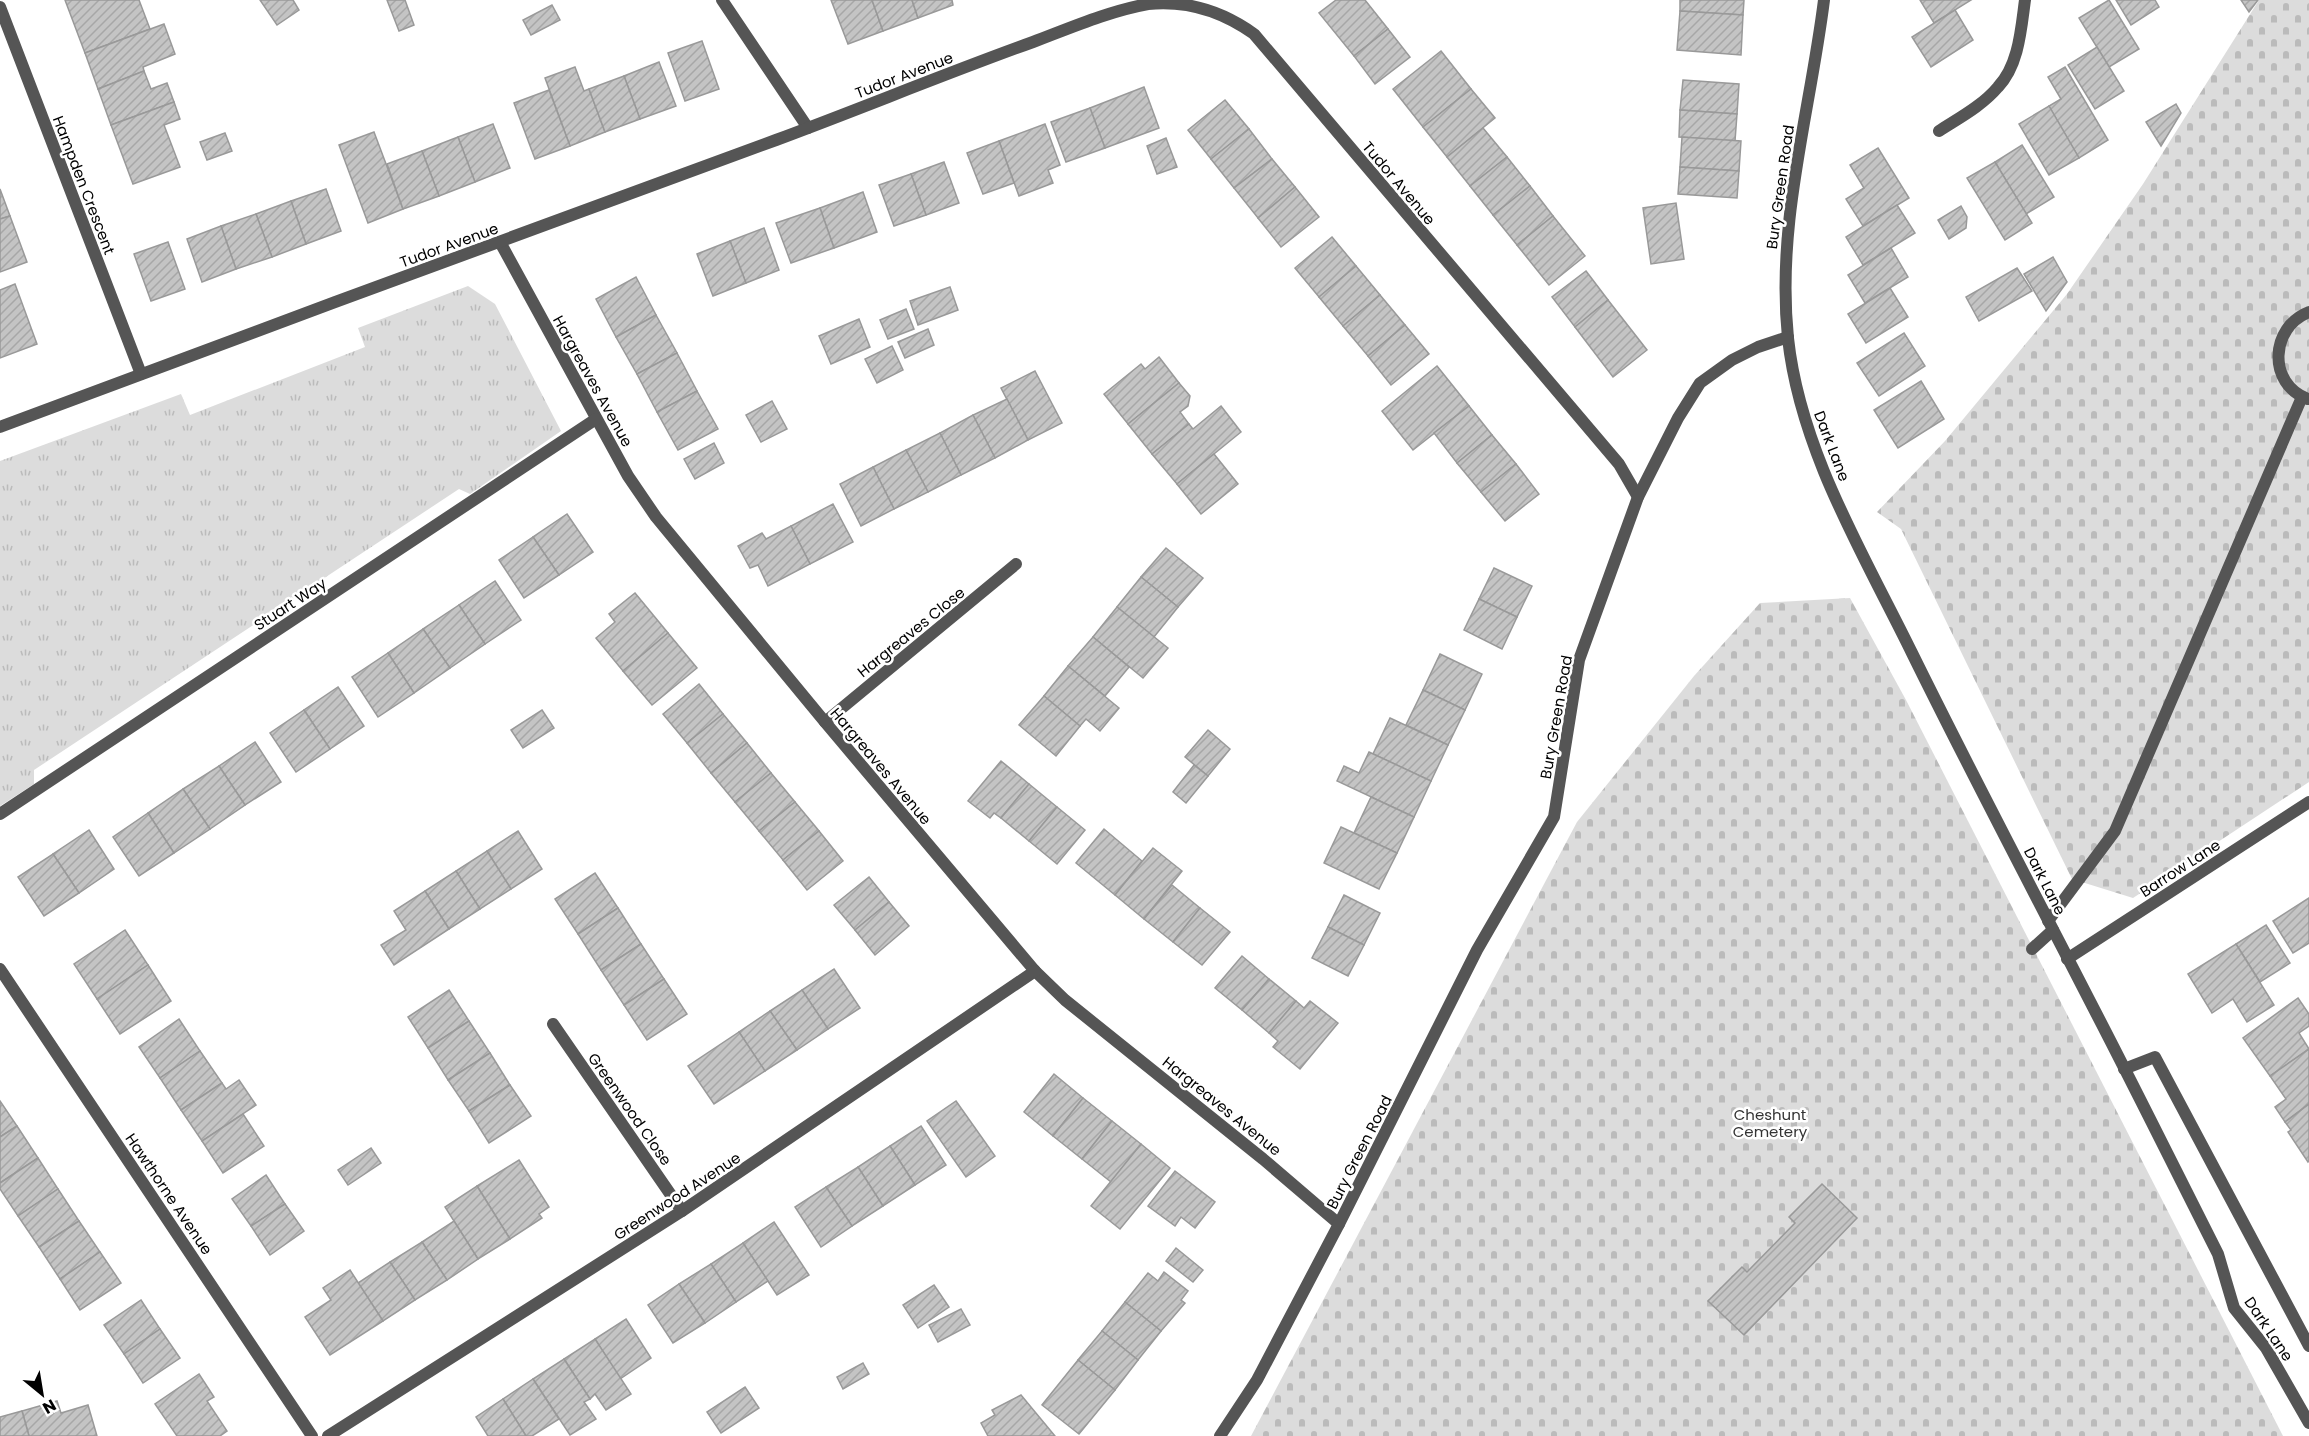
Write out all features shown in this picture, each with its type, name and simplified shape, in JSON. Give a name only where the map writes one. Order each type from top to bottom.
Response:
[{"type":"street","points":[[722,0],[808,128]]},
{"type":"street","name":"Tudor Avenue","points":[[0,427],[808,128],[996,55],[1148,3],[1179,0],[1212,9],[1237,21],[1254,34],[1618,464],[1638,497]]},
{"type":"street","name":"Bury Green Road","points":[[1220,1436],[1257,1380],[1339,1224],[1477,950],[1554,817],[1579,660],[1638,497],[1678,418],[1700,383],[1732,360],[1758,347],[1788,337],[1785,280],[1787,230],[1824,0]]},
{"type":"street","points":[[1939,131],[1986,100],[2000,86],[2018,46],[2025,0]]},
{"type":"street","name":"Hampden Crescent","points":[[0,7],[141,374]]},
{"type":"street","name":"Hargreaves Avenue","points":[[500,242],[628,476],[656,517],[1035,971],[1065,1000],[1263,1159],[1339,1224]]},
{"type":"street","points":[[2032,949],[2051,926],[2115,831],[2305,398],[2289,387],[2281,373],[2277,357],[2280,340],[2287,326],[2300,315],[2309,312]]},
{"type":"street","name":"Dark Lane","points":[[1788,337],[1794,378],[1805,422],[1826,477],[1944,717],[2218,1254],[2234,1308],[2266,1348],[2309,1423]]},
{"type":"street","name":"Stuart Way","points":[[0,814],[596,419]]},
{"type":"street","name":"Hargreaves Close","points":[[825,722],[1016,564]]},
{"type":"street","name":"Barrow Lane","points":[[2067,959],[2309,802]]},
{"type":"street","name":"Hawthorne Avenue","points":[[0,969],[312,1436]]},
{"type":"street","name":"Greenwood Avenue","points":[[328,1436],[682,1211],[1035,971]]},
{"type":"street","name":"Greenwood Close","points":[[553,1024],[682,1211]]},
{"type":"street","points":[[2124,1069],[2155,1056],[2309,1346]]},
{"type":"green space","points":[[2259,0],[2309,0],[2309,782],[2133,898],[2072,879],[1901,529],[1877,512],[1945,441],[2067,294],[2143,184]]},
{"type":"green space","points":[[468,286],[495,304],[561,431],[470,494],[459,489],[34,770],[34,784],[0,806],[0,461],[181,394],[190,415],[365,347],[358,328]]},
{"type":"green space","name":"Cheshunt Cemetery","points":[[1850,598],[1906,700],[2283,1436],[1251,1436],[1577,822],[1694,676],[1760,603]]},
{"type":"building","points":[[65,0],[139,0],[150,29],[85,53]]},
{"type":"building","points":[[260,0],[293,0],[299,10],[277,25]]},
{"type":"building","points":[[387,0],[405,0],[414,25],[399,31]]},
{"type":"building","points":[[831,0],[872,0],[883,31],[848,44]]},
{"type":"building","points":[[872,0],[912,0],[918,18],[883,31]]},
{"type":"building","points":[[912,0],[952,0],[953,5],[918,18]]},
{"type":"building","points":[[1336,0],[1365,0],[1388,29],[1354,56],[1319,13]]},
{"type":"building","points":[[1680,0],[1744,0],[1743,15],[1680,11]]},
{"type":"building","points":[[1920,0],[1971,0],[1934,23]]},
{"type":"building","points":[[2109,0],[2139,49],[2109,67],[2079,18]]},
{"type":"building","points":[[2116,0],[2155,0],[2159,7],[2131,25]]},
{"type":"building","points":[[2241,0],[2258,0],[2249,12]]},
{"type":"building","points":[[552,5],[560,20],[531,35],[523,20]]},
{"type":"building","points":[[1955,10],[1973,40],[1931,67],[1912,37]]},
{"type":"building","points":[[1680,11],[1743,15],[1741,55],[1677,50]]},
{"type":"building","points":[[164,24],[175,54],[143,67],[144,71],[98,89],[85,53]]},
{"type":"building","points":[[1388,29],[1410,57],[1375,84],[1354,56]]},
{"type":"building","points":[[702,41],[719,89],[685,101],[668,53]]},
{"type":"building","points":[[2097,47],[2124,91],[2095,109],[2068,65]]},
{"type":"building","points":[[1441,51],[1471,89],[1423,127],[1393,89]]},
{"type":"building","points":[[659,62],[676,106],[640,119],[624,76]]},
{"type":"building","points":[[575,67],[584,91],[589,89],[605,132],[570,146],[545,78]]},
{"type":"building","points":[[2065,67],[2108,140],[2079,158],[2049,106],[2061,99],[2048,77]]},
{"type":"building","points":[[144,71],[151,89],[167,83],[174,102],[111,125],[98,89]]},
{"type":"building","points":[[624,76],[640,119],[605,132],[589,89]]},
{"type":"building","points":[[1683,80],[1739,84],[1737,114],[1680,110]]},
{"type":"building","points":[[1144,87],[1159,128],[1105,148],[1090,108]]},
{"type":"building","points":[[1471,89],[1495,118],[1447,157],[1423,127]]},
{"type":"building","points":[[549,90],[570,146],[535,159],[514,103]]},
{"type":"building","points":[[1225,100],[1249,129],[1211,159],[1188,130]]},
{"type":"building","points":[[174,102],[180,119],[164,125],[180,167],[133,184],[111,125]]},
{"type":"building","points":[[2176,104],[2181,113],[2161,146],[2146,122]]},
{"type":"building","points":[[2049,106],[2079,158],[2049,175],[2019,124]]},
{"type":"building","points":[[1090,108],[1105,148],[1066,162],[1051,122]]},
{"type":"building","points":[[1680,110],[1737,114],[1735,141],[1679,137]]},
{"type":"building","points":[[493,124],[510,168],[475,182],[458,137]]},
{"type":"building","points":[[1045,124],[1060,165],[1048,170],[1053,183],[1019,196],[999,141]]},
{"type":"building","points":[[1483,128],[1507,157],[1470,186],[1447,157]]},
{"type":"building","points":[[1249,129],[1272,159],[1234,188],[1211,159]]},
{"type":"building","points":[[374,132],[403,209],[368,223],[339,145]]},
{"type":"building","points":[[225,133],[232,151],[207,160],[200,142]]},
{"type":"building","points":[[458,137],[475,182],[439,196],[422,151]]},
{"type":"building","points":[[1682,137],[1741,141],[1739,171],[1680,167]]},
{"type":"building","points":[[1166,138],[1177,167],[1157,174],[1147,146]]},
{"type":"building","points":[[999,141],[1014,183],[983,194],[967,153]]},
{"type":"building","points":[[2022,145],[2054,197],[2026,214],[1995,162]]},
{"type":"building","points":[[1878,148],[1909,198],[1863,226],[1846,199],[1864,188],[1850,165]]},
{"type":"building","points":[[422,151],[439,196],[403,209],[387,164]]},
{"type":"building","points":[[1507,157],[1530,186],[1493,215],[1470,186]]},
{"type":"building","points":[[1272,159],[1295,187],[1258,218],[1234,188]]},
{"type":"building","points":[[944,162],[959,203],[926,215],[911,174]]},
{"type":"building","points":[[1995,162],[2032,223],[2005,240],[1967,178]]},
{"type":"building","points":[[1680,167],[1739,171],[1737,198],[1678,194]]},
{"type":"building","points":[[911,174],[926,215],[894,226],[879,185]]},
{"type":"building","points":[[1530,186],[1553,216],[1517,245],[1493,215]]},
{"type":"building","points":[[1295,187],[1319,217],[1281,247],[1258,218]]},
{"type":"building","points":[[0,189],[10,216],[0,219]]},
{"type":"building","points":[[326,189],[341,231],[306,244],[291,201]]},
{"type":"building","points":[[863,192],[877,232],[834,248],[820,208]]},
{"type":"building","points":[[291,201],[306,244],[272,257],[256,214]]},
{"type":"building","points":[[1676,203],[1684,259],[1651,264],[1643,208]]},
{"type":"building","points":[[1897,205],[1915,233],[1863,265],[1846,237]]},
{"type":"building","points":[[1961,206],[1967,217],[1966,228],[1949,239],[1938,220]]},
{"type":"building","points":[[820,208],[834,248],[791,263],[776,223]]},
{"type":"building","points":[[256,214],[272,257],[236,269],[221,226]]},
{"type":"building","points":[[10,216],[27,262],[0,272],[0,219]]},
{"type":"building","points":[[1553,216],[1585,256],[1549,285],[1517,245]]},
{"type":"building","points":[[221,226],[236,269],[202,282],[187,239]]},
{"type":"building","points":[[764,228],[779,270],[746,283],[730,241]]},
{"type":"building","points":[[1332,237],[1356,266],[1319,297],[1295,268]]},
{"type":"building","points":[[730,241],[746,283],[713,296],[697,254]]},
{"type":"building","points":[[168,242],[185,289],[151,301],[134,254]]},
{"type":"building","points":[[1891,248],[1908,277],[1865,303],[1848,275]]},
{"type":"building","points":[[2053,257],[2067,282],[2046,311],[2024,274]]},
{"type":"building","points":[[1356,266],[1380,295],[1343,326],[1319,297]]},
{"type":"building","points":[[2017,268],[2032,291],[1979,321],[1966,297]]},
{"type":"building","points":[[1586,271],[1608,300],[1575,327],[1552,297]]},
{"type":"building","points":[[636,277],[656,315],[616,337],[596,299]]},
{"type":"building","points":[[15,284],[37,344],[0,358],[0,290]]},
{"type":"building","points":[[950,287],[958,310],[918,325],[910,301]]},
{"type":"building","points":[[1890,288],[1908,317],[1866,343],[1848,314]]},
{"type":"building","points":[[1380,295],[1405,325],[1368,356],[1343,326]]},
{"type":"building","points":[[1608,300],[1647,350],[1613,377],[1575,327]]},
{"type":"building","points":[[906,309],[914,329],[888,339],[880,320]]},
{"type":"building","points":[[656,315],[677,353],[637,374],[616,337]]},
{"type":"building","points":[[859,319],[870,347],[831,364],[819,336]]},
{"type":"building","points":[[1405,325],[1429,354],[1391,385],[1368,356]]},
{"type":"building","points":[[928,329],[934,345],[905,358],[898,342]]},
{"type":"building","points":[[1904,333],[1925,366],[1879,396],[1857,363]]},
{"type":"building","points":[[892,346],[903,370],[877,383],[865,359]]},
{"type":"building","points":[[677,353],[697,391],[657,412],[637,374]]},
{"type":"building","points":[[1159,357],[1179,383],[1128,424],[1104,394],[1141,364],[1145,369]]},
{"type":"building","points":[[1437,366],[1469,406],[1413,450],[1382,411]]},
{"type":"building","points":[[1035,371],[1062,423],[1028,440],[1001,388]]},
{"type":"building","points":[[1921,381],[1944,419],[1898,448],[1874,410]]},
{"type":"building","points":[[1179,383],[1190,396],[1188,406],[1180,412],[1189,424],[1152,454],[1128,424]]},
{"type":"building","points":[[697,391],[718,429],[678,450],[657,412]]},
{"type":"building","points":[[1007,399],[1028,440],[995,458],[973,415]]},
{"type":"building","points":[[772,401],[787,429],[761,442],[746,415]]},
{"type":"building","points":[[1221,406],[1241,432],[1177,484],[1152,454],[1189,424],[1193,429]]},
{"type":"building","points":[[1469,406],[1492,435],[1457,463],[1434,433]]},
{"type":"building","points":[[973,415],[995,458],[961,475],[940,433]]},
{"type":"building","points":[[940,433],[961,475],[928,492],[906,450]]},
{"type":"building","points":[[1492,435],[1516,464],[1481,492],[1457,463]]},
{"type":"building","points":[[714,443],[724,463],[695,479],[684,459]]},
{"type":"building","points":[[906,450],[928,492],[894,509],[873,467]]},
{"type":"building","points":[[1214,454],[1238,484],[1201,514],[1177,484]]},
{"type":"building","points":[[1516,464],[1539,494],[1505,521],[1481,492]]},
{"type":"building","points":[[873,467],[894,509],[861,526],[840,484]]},
{"type":"building","points":[[833,504],[853,542],[810,564],[791,526]]},
{"type":"building","points":[[567,514],[593,552],[559,575],[533,537]]},
{"type":"building","points":[[791,526],[810,564],[768,586],[758,565],[750,568],[738,546],[762,533],[766,539]]},
{"type":"building","points":[[533,537],[559,575],[524,598],[499,560]]},
{"type":"building","points":[[1166,548],[1203,578],[1178,607],[1141,577]]},
{"type":"building","points":[[1494,568],[1532,586],[1517,617],[1479,599]]},
{"type":"building","points":[[1141,577],[1178,607],[1154,637],[1117,607]]},
{"type":"building","points":[[495,581],[521,620],[485,644],[459,605]]},
{"type":"building","points":[[635,593],[668,633],[623,671],[596,638],[615,622],[609,614]]},
{"type":"building","points":[[1479,599],[1517,617],[1502,649],[1464,630]]},
{"type":"building","points":[[459,605],[485,644],[450,668],[423,629]]},
{"type":"building","points":[[1117,607],[1168,648],[1143,678],[1093,637]]},
{"type":"building","points":[[423,629],[450,668],[414,693],[388,653]]},
{"type":"building","points":[[668,633],[697,668],[652,705],[623,671]]},
{"type":"building","points":[[1093,637],[1129,667],[1105,696],[1068,666]]},
{"type":"building","points":[[388,653],[414,693],[378,717],[352,677]]},
{"type":"building","points":[[1440,654],[1482,674],[1465,710],[1423,690]]},
{"type":"building","points":[[1068,666],[1119,708],[1100,731],[1086,719],[1080,726],[1044,696]]},
{"type":"building","points":[[699,684],[723,714],[687,743],[663,714]]},
{"type":"building","points":[[338,687],[364,726],[330,749],[304,710]]},
{"type":"building","points":[[1423,690],[1465,710],[1448,745],[1406,725]]},
{"type":"building","points":[[1044,696],[1080,726],[1056,756],[1019,725]]},
{"type":"building","points":[[304,710],[330,749],[296,772],[270,733]]},
{"type":"building","points":[[542,710],[554,728],[523,748],[511,730]]},
{"type":"building","points":[[723,714],[747,743],[711,773],[687,743]]},
{"type":"building","points":[[1390,718],[1448,745],[1431,781],[1373,754]]},
{"type":"building","points":[[1208,730],[1230,749],[1208,776],[1185,757]]},
{"type":"building","points":[[255,742],[281,782],[245,805],[219,766]]},
{"type":"building","points":[[747,743],[771,773],[735,802],[711,773]]},
{"type":"building","points":[[1369,752],[1431,781],[1414,817],[1337,781],[1344,766],[1359,773]]},
{"type":"building","points":[[1001,761],[1029,784],[1001,818],[994,813],[990,818],[968,801]]},
{"type":"building","points":[[1194,765],[1208,776],[1186,803],[1173,792]]},
{"type":"building","points":[[219,766],[245,805],[210,829],[183,789]]},
{"type":"building","points":[[771,773],[795,802],[759,831],[735,802]]},
{"type":"building","points":[[1029,784],[1057,807],[1029,841],[1001,818]]},
{"type":"building","points":[[183,789],[210,829],[174,853],[148,813]]},
{"type":"building","points":[[1371,797],[1414,817],[1397,853],[1354,833]]},
{"type":"building","points":[[795,802],[819,831],[783,860],[759,831]]},
{"type":"building","points":[[1057,807],[1085,830],[1057,864],[1029,841]]},
{"type":"building","points":[[148,813],[174,853],[139,876],[113,837]]},
{"type":"building","points":[[1341,827],[1397,853],[1379,889],[1324,863]]},
{"type":"building","points":[[1104,829],[1142,861],[1115,895],[1076,863]]},
{"type":"building","points":[[89,830],[114,869],[79,893],[53,854]]},
{"type":"building","points":[[518,831],[542,869],[511,889],[487,851]]},
{"type":"building","points":[[819,831],[843,861],[807,890],[783,860]]},
{"type":"building","points":[[1153,848],[1182,871],[1144,919],[1115,895]]},
{"type":"building","points":[[487,851],[511,889],[480,909],[456,871]]},
{"type":"building","points":[[53,854],[79,893],[44,916],[18,877]]},
{"type":"building","points":[[456,871],[480,909],[449,929],[425,891]]},
{"type":"building","points":[[595,873],[618,908],[578,934],[555,899]]},
{"type":"building","points":[[869,877],[889,902],[855,930],[834,905]]},
{"type":"building","points":[[1172,885],[1200,908],[1173,942],[1144,919]]},
{"type":"building","points":[[425,891],[449,929],[394,965],[381,945],[406,930],[394,911]]},
{"type":"building","points":[[1344,895],[1380,913],[1364,945],[1328,927]]},
{"type":"building","points":[[2309,898],[2309,943],[2293,953],[2273,921]]},
{"type":"building","points":[[889,902],[909,926],[875,955],[855,930]]},
{"type":"building","points":[[618,908],[641,944],[601,970],[578,934]]},
{"type":"building","points":[[1200,908],[1230,932],[1202,965],[1173,942]]},
{"type":"building","points":[[2266,925],[2290,963],[2260,982],[2236,944]]},
{"type":"building","points":[[1328,927],[1364,945],[1348,976],[1312,958]]},
{"type":"building","points":[[125,930],[148,965],[97,999],[74,964]]},
{"type":"building","points":[[641,944],[664,979],[624,1005],[601,970]]},
{"type":"building","points":[[2236,944],[2274,1005],[2247,1022],[2233,999],[2212,1013],[2188,974]]},
{"type":"building","points":[[1242,956],[1269,979],[1242,1010],[1215,988]]},
{"type":"building","points":[[148,965],[171,1001],[120,1034],[97,999]]},
{"type":"building","points":[[834,969],[860,1008],[828,1029],[802,990]]},
{"type":"building","points":[[664,979],[687,1014],[647,1040],[624,1005]]},
{"type":"building","points":[[1269,979],[1296,1001],[1269,1033],[1242,1010]]},
{"type":"building","points":[[449,990],[469,1021],[428,1048],[408,1017]]},
{"type":"building","points":[[802,990],[828,1029],[797,1050],[770,1011]]},
{"type":"building","points":[[2298,998],[2309,1014],[2309,1026],[2299,1033],[2309,1049],[2270,1076],[2243,1038]]},
{"type":"building","points":[[1296,1001],[1304,1008],[1310,1001],[1338,1023],[1300,1069],[1273,1047],[1278,1041],[1269,1033]]},
{"type":"building","points":[[770,1011],[797,1050],[765,1071],[739,1032]]},
{"type":"building","points":[[179,1019],[200,1051],[160,1078],[139,1047]]},
{"type":"building","points":[[469,1021],[490,1053],[448,1080],[428,1048]]},
{"type":"building","points":[[739,1032],[765,1071],[714,1104],[688,1066]]},
{"type":"building","points":[[2309,1049],[2309,1104],[2285,1122],[2275,1107],[2286,1099],[2270,1076]]},
{"type":"building","points":[[200,1051],[222,1083],[181,1110],[160,1078]]},
{"type":"building","points":[[490,1053],[510,1085],[469,1111],[448,1080]]},
{"type":"building","points":[[1054,1074],[1083,1098],[1053,1136],[1024,1112]]},
{"type":"building","points":[[239,1080],[256,1105],[202,1141],[181,1110],[222,1083],[226,1089]]},
{"type":"building","points":[[510,1085],[531,1116],[489,1143],[469,1111]]},
{"type":"building","points":[[1083,1098],[1112,1121],[1082,1159],[1053,1136]]},
{"type":"building","points":[[0,1101],[17,1126],[0,1137]]},
{"type":"building","points":[[956,1101],[995,1156],[966,1177],[927,1121]]},
{"type":"building","points":[[2309,1104],[2308,1162],[2288,1132],[2291,1130],[2285,1122]]},
{"type":"building","points":[[243,1114],[264,1146],[223,1173],[202,1141]]},
{"type":"building","points":[[1112,1121],[1141,1144],[1111,1182],[1082,1159]]},
{"type":"building","points":[[17,1126],[38,1158],[0,1183],[0,1137]]},
{"type":"building","points":[[921,1126],[946,1165],[915,1185],[890,1146]]},
{"type":"building","points":[[1141,1144],[1170,1168],[1120,1229],[1091,1206]]},
{"type":"building","points":[[890,1146],[915,1185],[883,1206],[858,1167]]},
{"type":"building","points":[[371,1148],[381,1163],[348,1185],[338,1170]]},
{"type":"building","points":[[38,1158],[58,1189],[18,1216],[0,1189],[0,1183]]},
{"type":"building","points":[[519,1160],[549,1207],[539,1214],[542,1218],[510,1239],[477,1186]]},
{"type":"building","points":[[858,1167],[883,1206],[852,1226],[826,1187]]},
{"type":"building","points":[[1175,1171],[1215,1202],[1195,1228],[1181,1217],[1175,1226],[1148,1206]]},
{"type":"building","points":[[266,1175],[285,1204],[251,1226],[232,1199]]},
{"type":"building","points":[[1822,1184],[1857,1218],[1744,1335],[1708,1301],[1742,1267],[1747,1272],[1795,1223],[1789,1217]]},
{"type":"building","points":[[477,1186],[510,1239],[478,1259],[445,1207]]},
{"type":"building","points":[[826,1187],[852,1226],[821,1247],[795,1207]]},
{"type":"building","points":[[58,1189],[79,1221],[39,1247],[18,1216]]},
{"type":"building","points":[[285,1204],[304,1231],[270,1255],[251,1226]]},
{"type":"building","points":[[79,1221],[100,1252],[60,1279],[39,1247]]},
{"type":"building","points":[[454,1221],[478,1259],[447,1280],[422,1242]]},
{"type":"building","points":[[774,1222],[809,1275],[777,1295],[743,1243]]},
{"type":"building","points":[[422,1242],[447,1280],[415,1300],[390,1262]]},
{"type":"building","points":[[743,1243],[768,1281],[736,1302],[711,1264]]},
{"type":"building","points":[[1176,1248],[1203,1270],[1193,1282],[1166,1261]]},
{"type":"building","points":[[100,1252],[121,1283],[80,1310],[60,1279]]},
{"type":"building","points":[[390,1262],[415,1300],[383,1321],[358,1283]]},
{"type":"building","points":[[711,1264],[736,1302],[705,1323],[679,1284]]},
{"type":"building","points":[[350,1270],[383,1321],[330,1355],[305,1317],[331,1300],[323,1288]]},
{"type":"building","points":[[1164,1272],[1188,1291],[1181,1300],[1185,1303],[1161,1331],[1125,1302],[1148,1273],[1158,1281]]},
{"type":"building","points":[[679,1284],[705,1323],[673,1343],[648,1305]]},
{"type":"building","points":[[934,1285],[949,1307],[918,1328],[903,1305]]},
{"type":"building","points":[[141,1300],[160,1329],[124,1354],[104,1325]]},
{"type":"building","points":[[1125,1302],[1161,1331],[1138,1360],[1102,1331]]},
{"type":"building","points":[[961,1309],[970,1325],[938,1342],[929,1325]]},
{"type":"building","points":[[626,1319],[651,1358],[620,1379],[595,1339]]},
{"type":"building","points":[[160,1329],[180,1358],[143,1383],[124,1354]]},
{"type":"building","points":[[1102,1331],[1138,1360],[1115,1390],[1078,1360]]},
{"type":"building","points":[[595,1339],[631,1394],[606,1410],[595,1394],[590,1399],[564,1359]]},
{"type":"building","points":[[564,1359],[590,1399],[584,1402],[596,1419],[570,1435],[533,1379]]},
{"type":"building","points":[[1078,1360],[1115,1390],[1079,1434],[1042,1405]]},
{"type":"building","points":[[863,1363],[869,1374],[843,1389],[837,1377]]},
{"type":"building","points":[[199,1374],[214,1397],[207,1401],[227,1431],[220,1436],[177,1436],[155,1404]]},
{"type":"building","points":[[533,1379],[559,1419],[532,1436],[526,1436],[503,1399]]},
{"type":"building","points":[[745,1387],[759,1408],[721,1433],[707,1412]]},
{"type":"building","points":[[1021,1395],[1055,1436],[988,1436],[981,1423],[995,1415],[992,1410]]},
{"type":"building","points":[[503,1399],[526,1436],[488,1436],[476,1417]]},
{"type":"building","points":[[57,1401],[61,1413],[88,1405],[97,1436],[29,1436],[22,1411]]},
{"type":"building","points":[[22,1411],[29,1436],[0,1436],[0,1417]]}]
